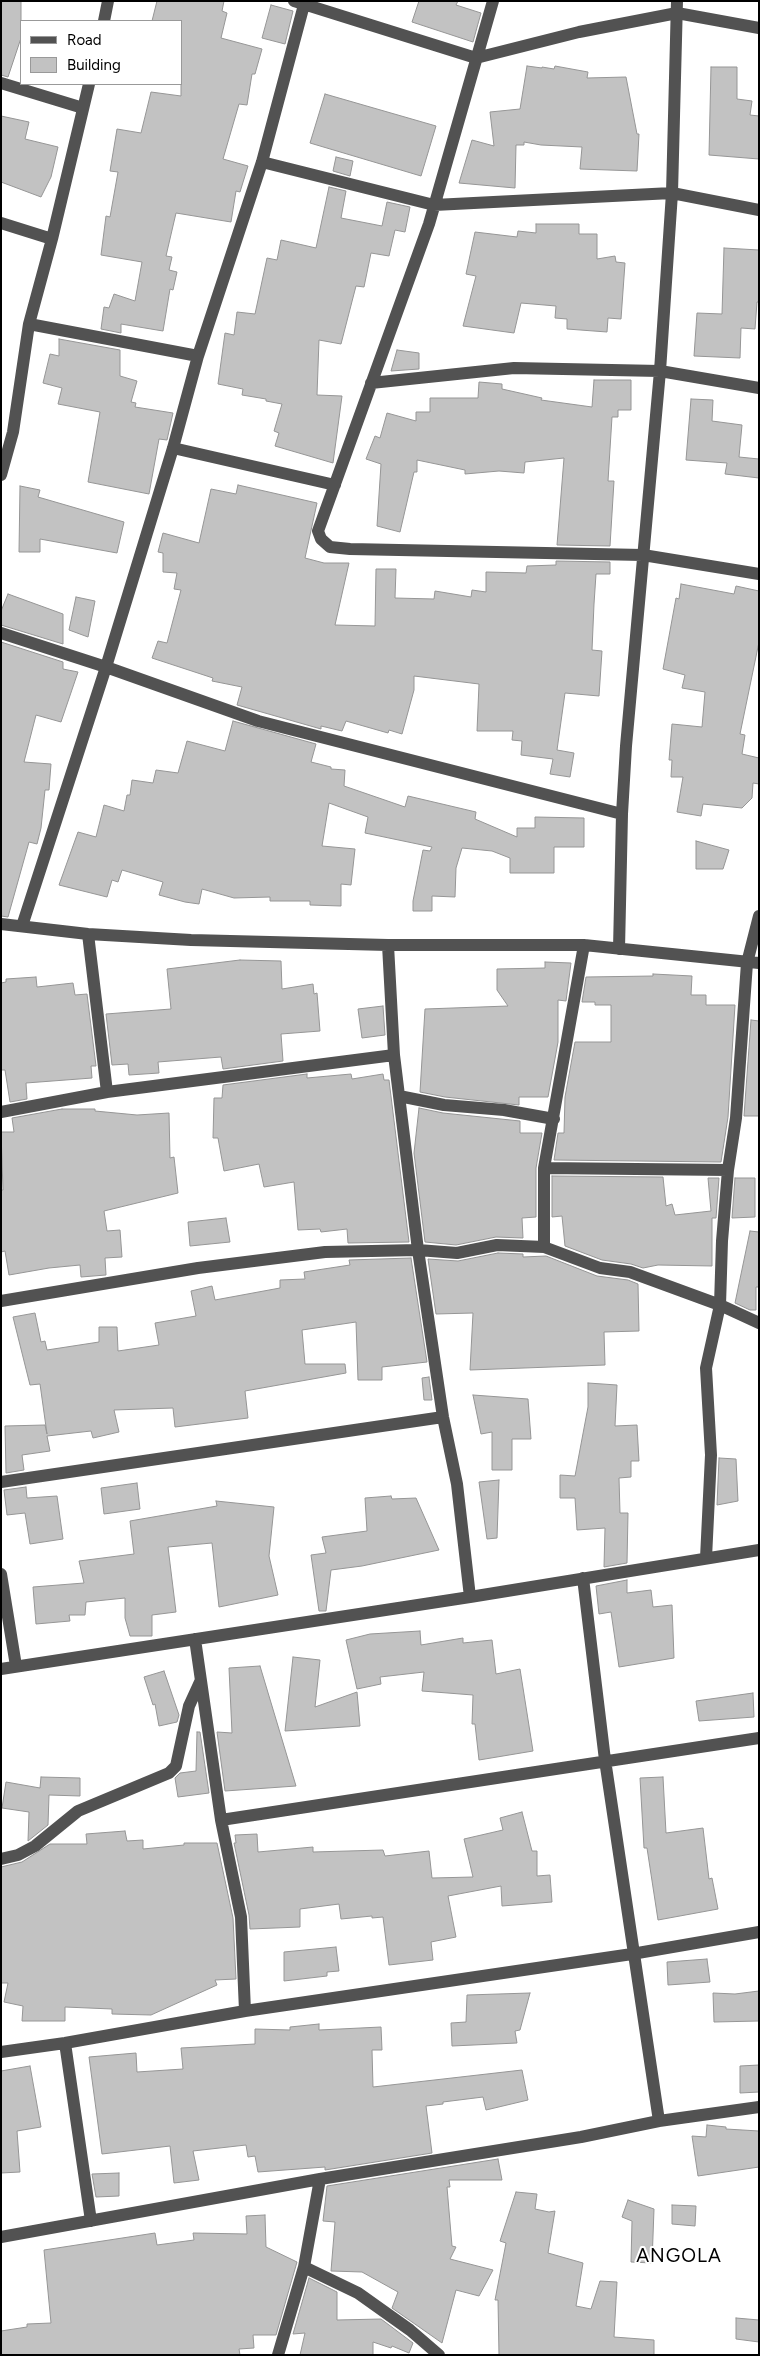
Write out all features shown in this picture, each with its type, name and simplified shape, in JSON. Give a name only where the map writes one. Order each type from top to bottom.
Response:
[{"type":"street","points":[[104,20],[108,1]]},
{"type":"street","points":[[493,1],[434,205],[318,531],[321,539],[330,547],[360,550],[643,555],[759,574]]},
{"type":"street","points":[[22,926],[106,667],[173,448],[198,356],[262,162],[301,2],[476,58],[677,7],[759,28]]},
{"type":"street","points":[[620,949],[622,814],[660,370],[672,193],[677,7]]},
{"type":"street","points":[[1,83],[83,108]]},
{"type":"street","points":[[1,475],[7,430],[29,324],[52,239],[89,85]]},
{"type":"street","points":[[262,162],[434,205],[672,193],[759,210]]},
{"type":"street","points":[[1,223],[52,239]]},
{"type":"street","points":[[29,324],[198,356]]},
{"type":"street","points":[[371,383],[514,368],[660,370],[759,388]]},
{"type":"street","points":[[173,448],[335,485]]},
{"type":"street","points":[[1,633],[106,667],[258,721],[622,814]]},
{"type":"street","points":[[706,1558],[710,1454],[706,1368],[720,1305],[728,1170],[736,1118],[759,916]]},
{"type":"street","points":[[1,924],[88,934],[191,940],[388,945],[584,945],[753,963]]},
{"type":"street","points":[[88,934],[107,1092]]},
{"type":"street","points":[[388,945],[394,1055],[418,1250],[443,1417],[457,1484],[470,1597]]},
{"type":"street","points":[[544,1247],[544,1168],[584,945]]},
{"type":"street","points":[[1,1112],[107,1092],[394,1055]]},
{"type":"street","points":[[399,1096],[444,1105],[504,1110],[554,1119]]},
{"type":"street","points":[[544,1168],[728,1170]]},
{"type":"street","points":[[1,1300],[198,1268],[325,1252],[418,1250],[457,1253],[497,1245],[544,1247],[600,1268],[630,1272],[720,1305],[759,1323]]},
{"type":"street","points":[[1,1482],[443,1417]]},
{"type":"street","points":[[1,1669],[470,1597],[759,1550]]},
{"type":"street","points":[[1,1574],[16,1666]]},
{"type":"street","points":[[583,1578],[604,1760],[632,1954],[659,2121]]},
{"type":"street","points":[[195,1639],[222,1820],[241,1917],[245,2010]]},
{"type":"street","points":[[1,1859],[18,1855],[35,1846],[78,1811],[169,1773],[176,1766],[189,1706],[200,1682]]},
{"type":"street","points":[[222,1820],[604,1760],[759,1738]]},
{"type":"street","points":[[1,2052],[65,2043],[245,2010],[632,1954],[759,1932]]},
{"type":"street","points":[[65,2043],[91,2221]]},
{"type":"street","points":[[1,2237],[320,2179],[581,2137],[659,2121],[759,2107]]},
{"type":"street","points":[[278,2355],[304,2267],[320,2179]]},
{"type":"street","points":[[304,2267],[358,2293],[410,2330],[439,2355]]},
{"type":"building","points":[[1,1],[21,1],[20,41],[8,77],[1,75]]},
{"type":"building","points":[[157,1],[224,1],[222,11],[227,13],[221,38],[262,49],[255,74],[252,74],[247,105],[239,104],[223,159],[248,166],[240,192],[236,191],[231,222],[176,213],[166,256],[172,257],[169,270],[177,272],[173,290],[170,289],[163,331],[121,324],[121,333],[101,329],[104,307],[109,308],[114,294],[135,301],[142,262],[101,255],[106,216],[110,217],[118,172],[110,171],[117,129],[141,133],[151,92],[181,96],[182,20],[152,20]]},
{"type":"building","points":[[419,1],[458,1],[456,5],[481,13],[473,42],[412,22]]},
{"type":"building","points":[[271,5],[293,11],[285,44],[262,38]]},
{"type":"building","points":[[527,66],[554,69],[555,66],[588,72],[587,78],[626,77],[637,134],[639,134],[637,171],[580,169],[582,147],[541,145],[524,142],[524,145],[516,145],[515,188],[459,183],[472,140],[494,146],[490,112],[520,109]]},
{"type":"building","points":[[711,67],[737,67],[737,99],[752,101],[750,115],[759,116],[759,159],[709,155]]},
{"type":"building","points":[[325,94],[436,126],[421,176],[310,143]]},
{"type":"building","points":[[1,116],[29,122],[25,139],[58,147],[51,177],[41,197],[1,182]]},
{"type":"building","points":[[336,157],[353,161],[350,176],[333,171]]},
{"type":"building","points":[[329,187],[346,191],[341,218],[382,226],[387,202],[410,207],[405,232],[395,230],[389,256],[371,253],[364,287],[356,286],[341,344],[319,340],[317,395],[342,396],[333,463],[275,446],[279,433],[274,431],[282,404],[242,395],[243,389],[218,384],[225,333],[234,335],[237,312],[255,314],[267,258],[277,260],[281,240],[316,248]]},
{"type":"building","points":[[536,224],[579,224],[579,234],[597,234],[597,259],[615,256],[616,262],[625,263],[621,319],[608,318],[607,332],[567,329],[567,319],[555,318],[556,306],[521,303],[514,333],[463,326],[476,276],[466,274],[475,232],[517,237],[518,231],[536,233]]},
{"type":"building","points":[[724,248],[759,250],[759,302],[757,302],[755,329],[741,328],[740,358],[694,356],[697,313],[722,314]]},
{"type":"building","points":[[59,339],[120,350],[120,376],[137,381],[131,402],[136,403],[135,407],[173,413],[167,440],[159,439],[149,494],[88,482],[100,412],[58,404],[62,388],[43,383],[50,354],[59,356]]},
{"type":"building","points":[[397,350],[419,353],[419,369],[391,371]]},
{"type":"building","points":[[594,380],[631,380],[631,410],[618,410],[618,417],[612,417],[608,481],[614,481],[610,546],[557,545],[564,458],[525,462],[524,473],[499,471],[465,474],[465,470],[417,460],[417,472],[414,472],[400,532],[377,526],[381,464],[366,459],[375,436],[380,438],[387,413],[416,421],[416,412],[430,412],[430,398],[478,398],[479,382],[502,384],[502,389],[542,398],[541,400],[592,407]]},
{"type":"building","points":[[691,399],[713,400],[712,421],[742,425],[739,457],[759,459],[759,478],[725,474],[727,463],[686,460]]},
{"type":"building","points":[[238,485],[317,503],[305,558],[324,563],[349,563],[335,625],[375,626],[376,569],[396,569],[395,598],[434,599],[435,591],[471,597],[472,590],[486,592],[486,572],[526,573],[527,566],[556,565],[556,561],[610,562],[610,574],[596,574],[592,650],[602,651],[599,696],[565,693],[557,750],[574,753],[570,777],[550,774],[553,759],[521,755],[522,741],[512,740],[513,731],[477,731],[479,684],[414,676],[414,690],[402,734],[389,730],[388,733],[346,721],[342,731],[321,726],[321,729],[237,705],[242,687],[212,681],[213,678],[152,658],[158,641],[167,643],[181,590],[174,589],[177,573],[163,572],[163,553],[158,552],[163,533],[199,543],[211,489],[236,494]]},
{"type":"building","points":[[20,486],[40,490],[38,497],[124,522],[117,553],[40,539],[40,552],[19,552]]},
{"type":"building","points":[[681,584],[734,594],[736,586],[759,591],[759,642],[740,734],[745,735],[742,754],[759,758],[759,784],[753,783],[752,798],[742,808],[703,804],[701,816],[677,812],[683,777],[671,777],[672,760],[669,760],[672,724],[702,727],[705,692],[682,688],[685,675],[663,669],[676,598],[679,599]]},
{"type":"building","points":[[8,594],[63,614],[63,644],[1,625],[1,611]]},
{"type":"building","points":[[76,597],[95,601],[88,637],[69,630]]},
{"type":"building","points":[[1,642],[63,662],[63,669],[78,672],[61,722],[36,715],[24,762],[51,764],[49,790],[45,790],[41,828],[37,844],[29,842],[8,917],[1,916]]},
{"type":"building","points":[[233,721],[316,744],[311,762],[331,767],[331,769],[345,770],[344,786],[405,807],[408,796],[476,812],[475,819],[517,837],[517,828],[535,828],[535,817],[584,818],[584,847],[554,847],[554,873],[510,873],[510,858],[492,851],[462,848],[456,868],[455,897],[432,896],[432,911],[413,911],[413,901],[423,850],[430,851],[432,847],[365,833],[368,817],[329,803],[322,846],[355,849],[351,885],[341,884],[341,906],[310,905],[310,901],[270,901],[270,897],[234,898],[202,889],[199,904],[185,902],[159,895],[163,882],[122,870],[118,882],[112,880],[107,897],[59,885],[78,832],[96,837],[104,805],[124,811],[127,795],[130,795],[132,780],[153,783],[156,770],[178,773],[187,741],[225,751]]},
{"type":"building","points":[[696,841],[729,850],[723,869],[696,869]]},
{"type":"building","points":[[240,960],[281,961],[282,989],[313,984],[314,994],[317,993],[320,1031],[281,1034],[283,1061],[223,1069],[221,1057],[158,1062],[159,1073],[129,1075],[128,1064],[112,1065],[106,1014],[171,1009],[167,969]]},
{"type":"building","points":[[545,962],[571,963],[566,1001],[558,1000],[558,1042],[548,1097],[519,1097],[519,1105],[445,1097],[420,1092],[425,1009],[508,1006],[497,990],[497,969],[545,968]]},
{"type":"building","points":[[653,974],[692,976],[691,995],[706,995],[706,1005],[735,1005],[728,1117],[721,1162],[554,1160],[558,1133],[564,1133],[565,1097],[575,1042],[611,1042],[611,1005],[595,1005],[595,1002],[582,1002],[586,977],[653,976]]},
{"type":"building","points":[[36,977],[37,987],[73,983],[75,995],[87,994],[96,1066],[91,1066],[92,1078],[26,1083],[27,1099],[10,1102],[5,1070],[1,1070],[1,983],[6,982],[6,979]]},
{"type":"building","points":[[383,1006],[385,1035],[362,1038],[358,1009]]},
{"type":"building","points":[[751,1020],[759,1021],[759,1116],[744,1116]]},
{"type":"building","points":[[307,1074],[307,1078],[351,1074],[352,1079],[383,1074],[384,1080],[389,1080],[409,1242],[348,1243],[347,1229],[321,1232],[320,1229],[298,1230],[294,1182],[264,1187],[259,1164],[224,1171],[218,1138],[213,1138],[214,1098],[222,1098],[223,1085]]},
{"type":"building","points":[[419,1108],[443,1113],[520,1121],[520,1133],[542,1133],[536,1168],[536,1217],[522,1218],[523,1238],[496,1237],[456,1245],[425,1242],[414,1153]]},
{"type":"building","points":[[62,1109],[95,1109],[95,1111],[137,1115],[169,1113],[170,1158],[174,1157],[178,1193],[104,1211],[107,1231],[120,1230],[122,1257],[105,1258],[106,1275],[81,1277],[80,1265],[9,1275],[5,1251],[1,1252],[1,1190],[3,1190],[1,1132],[14,1132],[12,1118]]},
{"type":"building","points":[[552,1176],[663,1177],[666,1206],[672,1204],[675,1215],[711,1211],[708,1178],[719,1178],[716,1218],[712,1218],[712,1266],[658,1265],[643,1268],[631,1264],[602,1260],[565,1246],[562,1216],[552,1217]]},
{"type":"building","points":[[735,1178],[755,1178],[755,1217],[732,1218]]},
{"type":"building","points":[[226,1218],[230,1242],[190,1246],[188,1222]]},
{"type":"building","points":[[750,1231],[759,1232],[759,1287],[756,1287],[756,1310],[750,1310],[735,1303]]},
{"type":"building","points":[[498,1253],[523,1254],[523,1257],[546,1256],[597,1276],[628,1280],[638,1284],[639,1331],[604,1332],[605,1365],[470,1370],[473,1313],[436,1314],[428,1259],[458,1261]]},
{"type":"building","points":[[411,1258],[427,1362],[382,1367],[382,1380],[358,1380],[356,1322],[302,1330],[305,1364],[345,1364],[346,1373],[245,1391],[248,1418],[175,1427],[173,1408],[114,1410],[119,1432],[93,1438],[91,1431],[47,1436],[50,1451],[22,1455],[24,1470],[6,1473],[5,1426],[45,1425],[47,1434],[40,1384],[30,1385],[13,1317],[35,1313],[41,1342],[45,1341],[47,1350],[99,1342],[99,1327],[117,1327],[118,1351],[159,1345],[155,1323],[196,1316],[191,1291],[212,1286],[215,1300],[280,1288],[280,1280],[305,1279],[304,1272],[350,1265],[349,1260]]},
{"type":"building","points":[[429,1377],[432,1400],[424,1400],[422,1378]]},
{"type":"building","points":[[588,1383],[617,1385],[615,1426],[637,1425],[639,1461],[631,1461],[631,1477],[619,1478],[620,1513],[628,1513],[627,1563],[604,1567],[605,1528],[577,1530],[575,1498],[560,1498],[560,1475],[575,1476],[588,1407]]},
{"type":"building","points":[[473,1395],[528,1399],[531,1439],[512,1439],[512,1470],[492,1470],[492,1432],[481,1434]]},
{"type":"building","points":[[719,1458],[736,1459],[738,1501],[717,1505]]},
{"type":"building","points":[[499,1480],[497,1538],[487,1539],[479,1482]]},
{"type":"building","points":[[137,1483],[140,1509],[104,1514],[101,1488]]},
{"type":"building","points":[[26,1487],[27,1498],[57,1496],[63,1539],[30,1544],[25,1513],[7,1515],[4,1490]]},
{"type":"building","points":[[391,1496],[392,1499],[416,1498],[439,1550],[362,1566],[331,1570],[326,1611],[319,1611],[311,1555],[326,1553],[322,1537],[367,1531],[365,1498]]},
{"type":"building","points":[[216,1501],[274,1507],[269,1556],[278,1595],[219,1607],[212,1543],[168,1547],[176,1612],[152,1615],[152,1636],[130,1636],[125,1618],[125,1598],[86,1602],[85,1615],[69,1615],[70,1621],[36,1624],[33,1587],[84,1583],[79,1561],[134,1554],[130,1521],[217,1506]]},
{"type":"building","points":[[627,1580],[627,1593],[651,1590],[653,1607],[672,1605],[674,1658],[619,1667],[611,1612],[599,1614],[596,1586]]},
{"type":"building","points":[[420,1631],[421,1645],[463,1638],[463,1643],[492,1640],[496,1674],[520,1669],[533,1751],[479,1760],[475,1724],[472,1724],[473,1695],[422,1691],[424,1672],[380,1677],[381,1684],[357,1689],[346,1640],[370,1634]]},
{"type":"building","points":[[293,1657],[320,1660],[315,1707],[357,1692],[360,1726],[285,1731]]},
{"type":"building","points":[[260,1666],[296,1786],[225,1791],[217,1732],[232,1733],[229,1668]]},
{"type":"building","points":[[164,1671],[179,1715],[177,1722],[159,1726],[155,1704],[153,1705],[144,1677]]},
{"type":"building","points":[[753,1693],[754,1717],[699,1721],[696,1701]]},
{"type":"building","points":[[197,1732],[200,1732],[209,1793],[178,1797],[175,1778],[180,1773],[196,1771]]},
{"type":"building","points":[[41,1777],[80,1778],[80,1796],[49,1795],[48,1825],[28,1841],[29,1812],[2,1808],[6,1782],[40,1788]]},
{"type":"building","points":[[663,1777],[666,1833],[703,1828],[709,1879],[712,1878],[718,1909],[658,1920],[647,1848],[644,1848],[640,1778]]},
{"type":"building","points":[[522,1812],[532,1851],[537,1851],[537,1876],[550,1875],[552,1902],[502,1906],[501,1886],[448,1896],[456,1937],[431,1942],[433,1960],[389,1965],[383,1917],[372,1918],[372,1916],[341,1919],[339,1904],[300,1909],[300,1927],[250,1929],[249,1915],[234,1843],[236,1843],[235,1835],[257,1834],[258,1852],[313,1847],[313,1852],[383,1850],[385,1856],[429,1851],[432,1878],[473,1877],[464,1839],[503,1830],[500,1818]]},
{"type":"building","points":[[125,1831],[127,1841],[143,1840],[143,1849],[184,1845],[184,1843],[217,1843],[233,1918],[236,1979],[215,1980],[217,1985],[151,2015],[112,2014],[112,2009],[65,2007],[65,2021],[22,2021],[23,2006],[4,2002],[8,1983],[1,1983],[1,1867],[22,1862],[50,1844],[87,1844],[86,1834]]},
{"type":"building","points":[[336,1947],[339,1971],[327,1972],[327,1976],[284,1981],[284,1952]]},
{"type":"building","points":[[707,1959],[710,1982],[668,1985],[667,1962]]},
{"type":"building","points":[[759,1991],[759,2021],[714,2022],[713,1993],[735,1994]]},
{"type":"building","points":[[530,1993],[520,2030],[515,2031],[517,2043],[452,2046],[451,2023],[466,2022],[467,1995]]},
{"type":"building","points":[[319,2024],[319,2030],[381,2027],[382,2050],[372,2050],[373,2087],[522,2070],[528,2100],[486,2110],[483,2097],[426,2106],[432,2153],[325,2170],[325,2167],[258,2172],[255,2156],[248,2157],[246,2145],[193,2151],[199,2180],[174,2183],[170,2146],[102,2154],[89,2057],[136,2053],[137,2072],[183,2069],[181,2048],[255,2044],[255,2029],[290,2030],[290,2027]]},
{"type":"building","points":[[759,2065],[759,2092],[740,2093],[740,2066]]},
{"type":"building","points":[[30,2066],[41,2127],[17,2131],[20,2172],[1,2173],[1,2071]]},
{"type":"building","points":[[707,2125],[726,2127],[726,2129],[759,2131],[759,2167],[698,2176],[692,2136],[706,2137]]},
{"type":"building","points":[[498,2159],[502,2180],[449,2180],[450,2187],[447,2187],[452,2246],[456,2247],[450,2259],[493,2270],[479,2296],[456,2290],[442,2343],[392,2308],[398,2292],[362,2272],[331,2271],[335,2222],[323,2221],[327,2186]]},
{"type":"building","points":[[119,2173],[119,2196],[96,2197],[92,2174]]},
{"type":"building","points":[[516,2192],[537,2194],[535,2209],[549,2212],[555,2211],[548,2253],[583,2263],[576,2306],[591,2309],[600,2281],[617,2282],[614,2337],[654,2340],[654,2355],[499,2355],[498,2300],[495,2300],[506,2243],[500,2241]]},
{"type":"building","points":[[628,2200],[654,2209],[652,2263],[631,2262],[632,2221],[622,2217]]},
{"type":"building","points":[[672,2205],[696,2206],[695,2226],[672,2224]]},
{"type":"building","points":[[265,2215],[266,2247],[297,2262],[276,2335],[253,2335],[254,2348],[239,2349],[240,2355],[1,2355],[1,2331],[27,2327],[27,2324],[51,2323],[44,2250],[155,2233],[157,2245],[194,2240],[193,2233],[247,2234],[246,2216]]},
{"type":"building","points":[[309,2278],[337,2292],[337,2320],[381,2319],[413,2343],[409,2353],[392,2346],[391,2348],[373,2342],[373,2355],[300,2355],[305,2333],[293,2334]]},
{"type":"building","points":[[736,2318],[759,2320],[759,2342],[736,2339]]},
{"type":"district","name":"ANGOLA","points":[[679,2256]]}]
